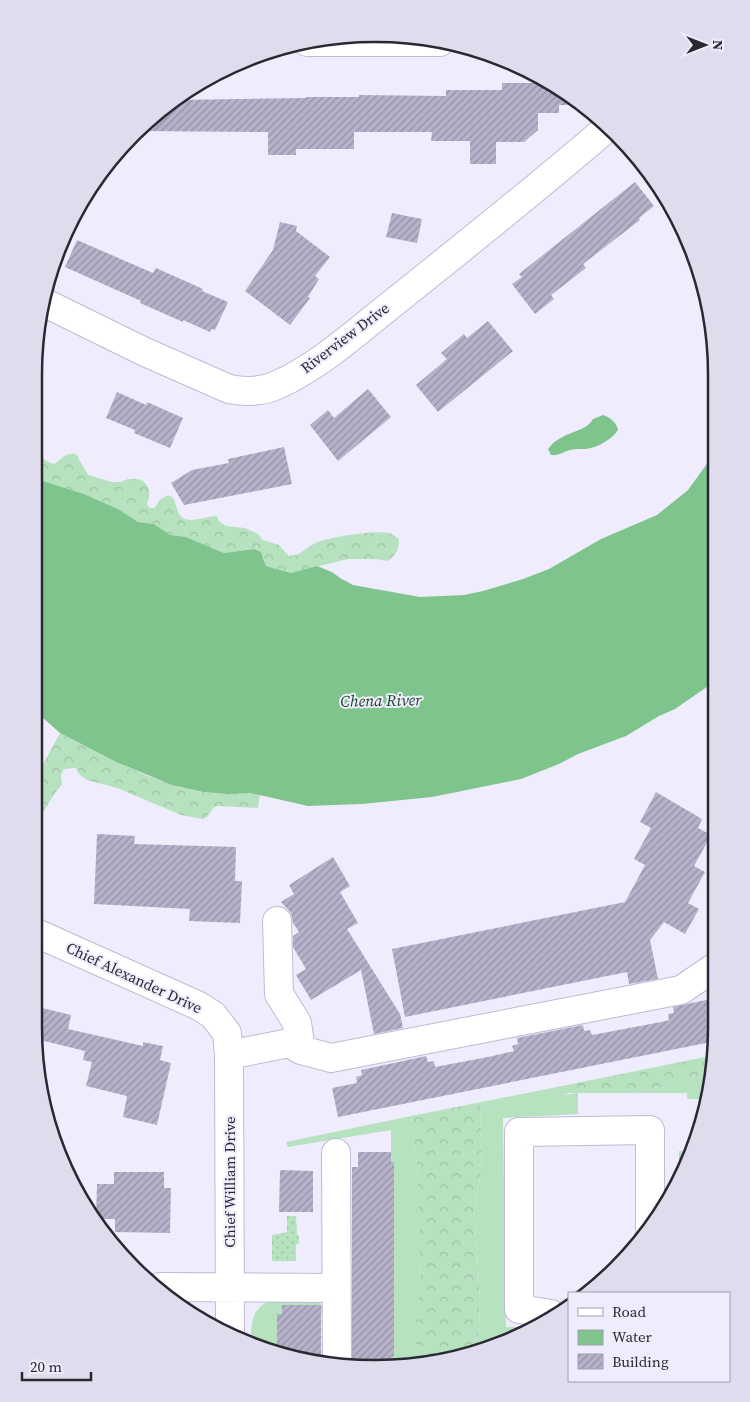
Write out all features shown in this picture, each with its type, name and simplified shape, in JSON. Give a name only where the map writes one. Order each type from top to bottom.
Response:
[{"type":"street","name":"Riverview Drive","points":[[50,305],[145,352],[229,390],[243,392],[274,386],[310,366],[343,342],[602,132]]},
{"type":"street","points":[[277,921],[279,994],[297,1023],[301,1050]]},
{"type":"street","name":"Chief Alexander Drive","points":[[42,936],[199,1006],[213,1015],[229,1054]]},
{"type":"street","points":[[301,1050],[331,1058],[680,990],[708,972]]},
{"type":"street","points":[[229,1054],[292,1057],[301,1050]]},
{"type":"street","name":"Chief William Drive","points":[[229,1054],[230,1326]]},
{"type":"street","points":[[544,1313],[519,1309],[519,1132],[650,1130],[650,1213]]},
{"type":"street","points":[[336,1154],[336,1357]]},
{"type":"street","points":[[168,1287],[336,1288]]},
{"type":"green space","points":[[76,454],[88,475],[115,482],[136,479],[144,482],[149,489],[147,504],[149,508],[154,508],[162,498],[172,497],[181,517],[193,520],[217,516],[219,521],[226,526],[245,528],[258,534],[263,540],[279,545],[289,556],[293,556],[324,540],[364,533],[390,533],[399,539],[398,549],[388,561],[348,559],[291,573],[266,566],[264,558],[254,549],[224,553],[186,537],[170,535],[154,524],[138,522],[118,509],[84,494],[42,481],[42,458],[54,464],[66,455]]},
{"type":"green space","points":[[60,733],[129,768],[183,788],[209,793],[260,794],[258,808],[214,807],[207,817],[203,819],[181,815],[117,788],[87,780],[80,775],[76,768],[64,769],[61,775],[62,785],[42,814],[42,766]]},
{"type":"green space","points":[[706,1057],[704,1074],[683,1079],[668,1087],[651,1088],[635,1093],[569,1093],[564,1095],[552,1091],[552,1088]]},
{"type":"green space","points":[[704,1074],[699,1099],[687,1099],[687,1093],[635,1093],[651,1088],[668,1087],[683,1079]]},
{"type":"green space","points":[[552,1088],[552,1091],[564,1095],[578,1093],[578,1114],[503,1118],[506,1327],[518,1327],[478,1343],[480,1299],[474,1209],[481,1174],[481,1102]]},
{"type":"green space","points":[[481,1102],[481,1174],[474,1209],[480,1299],[478,1343],[416,1357],[416,1314],[421,1282],[417,1164],[411,1116]]},
{"type":"green space","points":[[411,1116],[417,1164],[420,1226],[421,1282],[417,1357],[391,1359],[391,1357],[394,1356],[394,1162],[391,1162],[391,1130],[288,1147],[286,1142]]},
{"type":"green space","points":[[679,1151],[683,1151],[682,1154],[679,1161]]},
{"type":"green space","points":[[287,1216],[296,1216],[299,1243],[296,1245],[296,1261],[272,1261],[272,1235],[287,1232]]},
{"type":"green space","points":[[269,1301],[319,1302],[324,1313],[315,1313],[315,1305],[282,1305],[282,1314],[277,1314],[277,1345],[251,1335],[254,1317],[263,1304]]},
{"type":"water","points":[[603,415],[613,421],[618,430],[610,439],[591,448],[573,449],[551,455],[548,449],[560,438],[585,427],[593,419]]},
{"type":"water","name":"Chena River","points":[[708,462],[708,686],[675,709],[659,716],[626,736],[578,754],[559,764],[521,779],[432,797],[362,804],[308,806],[251,793],[203,792],[172,785],[116,762],[60,733],[42,717],[42,481],[84,494],[118,509],[138,522],[154,524],[170,535],[186,537],[224,553],[254,549],[261,552],[266,566],[291,573],[317,566],[332,572],[353,585],[420,597],[464,595],[483,591],[549,569],[601,539],[657,515],[688,490]]},
{"type":"building","points":[[502,83],[533,83],[568,105],[559,105],[559,113],[538,113],[538,130],[524,142],[496,142],[496,164],[470,164],[470,141],[431,141],[432,132],[354,132],[354,149],[296,149],[296,155],[268,155],[268,132],[150,131],[189,100],[359,97],[359,95],[446,96],[446,90],[502,90]]},
{"type":"building","points":[[635,182],[654,206],[639,218],[640,220],[583,264],[586,268],[551,295],[554,299],[535,314],[512,284],[522,277],[519,274]]},
{"type":"building","points":[[392,213],[422,219],[417,243],[386,237]]},
{"type":"building","points":[[280,222],[297,226],[296,231],[330,257],[315,276],[319,279],[308,297],[310,298],[290,325],[245,291],[273,250]]},
{"type":"building","points":[[77,240],[153,273],[156,268],[228,302],[215,330],[211,329],[210,332],[183,320],[183,322],[65,267]]},
{"type":"building","points":[[488,321],[513,351],[438,412],[416,385],[447,359],[441,353],[464,334],[467,338]]},
{"type":"building","points":[[368,389],[391,417],[338,461],[310,425],[328,410],[334,418]]},
{"type":"building","points":[[117,392],[146,405],[147,402],[183,418],[170,448],[134,433],[135,430],[106,418]]},
{"type":"building","points":[[284,447],[292,484],[184,505],[171,483],[192,470],[229,463],[228,459]]},
{"type":"building","points":[[656,792],[702,819],[698,828],[708,833],[708,840],[694,866],[705,872],[688,903],[699,909],[685,934],[664,922],[650,940],[658,979],[629,984],[627,972],[405,1017],[392,949],[625,902],[645,865],[634,859],[651,828],[640,822]]},
{"type":"building","points":[[97,834],[135,836],[134,844],[236,847],[235,881],[242,881],[240,923],[189,921],[190,909],[94,904]]},
{"type":"building","points":[[333,857],[350,886],[340,892],[358,923],[347,929],[400,1014],[403,1028],[374,1034],[361,970],[311,1000],[296,975],[306,969],[293,947],[293,936],[299,932],[293,923],[291,913],[281,902],[294,894],[289,885]]},
{"type":"building","points":[[708,1000],[707,1043],[338,1117],[332,1088],[357,1083],[356,1077],[362,1075],[361,1070],[426,1056],[428,1062],[434,1061],[435,1067],[488,1057],[514,1051],[512,1046],[518,1044],[517,1038],[583,1025],[584,1031],[590,1030],[592,1035],[669,1020],[668,1014],[674,1013],[673,1007]]},
{"type":"building","points":[[42,1008],[71,1015],[68,1029],[143,1046],[143,1042],[163,1046],[160,1060],[171,1063],[157,1125],[123,1117],[127,1096],[86,1086],[92,1062],[83,1060],[85,1051],[43,1041]]},
{"type":"building","points":[[358,1152],[391,1152],[391,1162],[394,1162],[394,1357],[391,1357],[391,1359],[352,1359],[352,1167],[358,1167]]},
{"type":"building","points":[[280,1170],[313,1171],[313,1212],[279,1212]]},
{"type":"building","points":[[114,1172],[164,1172],[164,1188],[171,1188],[170,1233],[115,1232],[115,1219],[104,1219],[96,1208],[97,1184],[114,1184]]},
{"type":"building","points":[[282,1305],[321,1305],[321,1355],[277,1345],[277,1314],[282,1314]]}]
